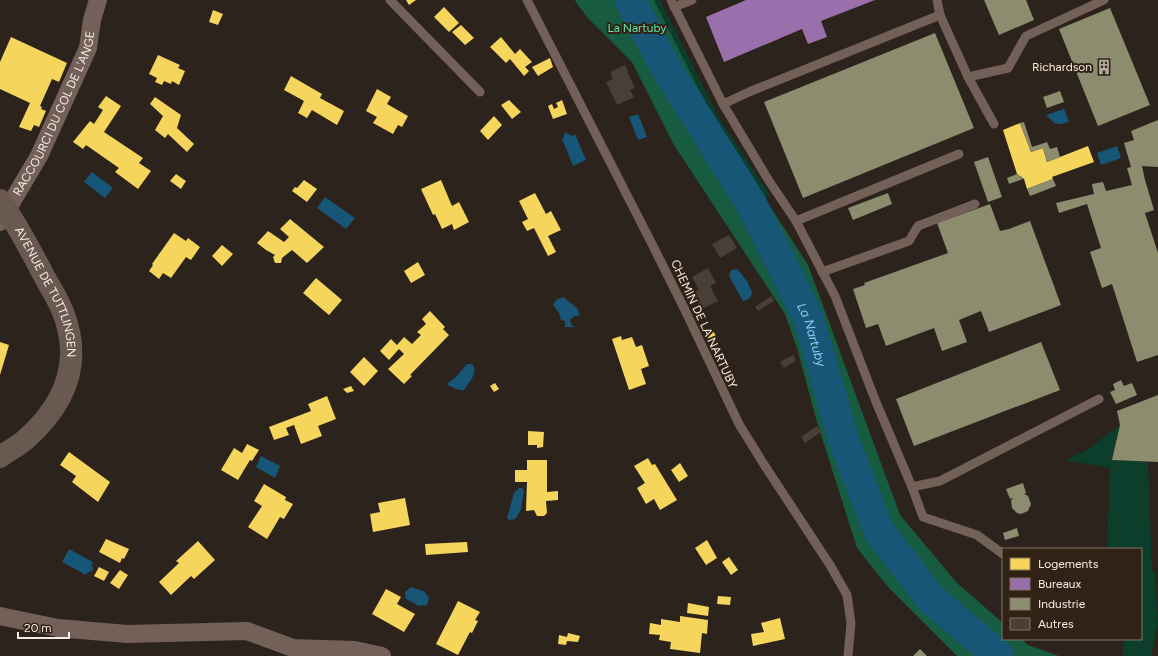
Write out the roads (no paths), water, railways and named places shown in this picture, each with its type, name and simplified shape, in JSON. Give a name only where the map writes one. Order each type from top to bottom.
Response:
[{"type":"main road","name":"AVENUE DE TUTTLINGEN","points":[[0,457],[25,440],[47,418],[64,392],[71,364],[72,344],[63,312],[22,234],[2,211]]},
{"type":"street","name":"RACCOURCI DU COL DE L'ANGE","points":[[2,211],[39,156],[88,48],[92,20],[98,0]]},
{"type":"street","points":[[0,616],[58,628],[126,634],[246,631],[293,648],[355,650],[382,656]]},
{"type":"lane","points":[[390,0],[480,92]]},
{"type":"lane","name":"CHEMIN DE LA NARTUBY","points":[[527,0],[672,284],[739,424],[763,464],[830,565],[847,595],[851,623],[848,656]]},
{"type":"lane","points":[[692,0],[672,3],[723,104],[769,181],[796,221],[835,296],[876,402],[923,516],[977,534],[1002,553]]},
{"type":"lane","points":[[937,0],[940,15],[968,77],[994,124]]},
{"type":"lane","points":[[968,77],[1008,68],[1026,36],[1104,0]]},
{"type":"lane","points":[[723,104],[749,92],[940,15]]},
{"type":"lane","points":[[796,221],[959,154]]},
{"type":"lane","points":[[822,272],[910,241],[918,226],[975,204]]},
{"type":"lane","points":[[912,487],[940,481],[1099,399]]},
{"type":"water","points":[[1064,109],[1069,121],[1062,124],[1056,124],[1046,115]]},
{"type":"water","points":[[638,114],[647,137],[638,140],[629,117]]},
{"type":"water","points":[[567,133],[572,136],[575,134],[586,160],[573,166],[562,139],[564,138],[564,134]]},
{"type":"water","points":[[1117,146],[1121,158],[1101,165],[1097,153]]},
{"type":"water","points":[[92,172],[113,188],[105,198],[84,182]]},
{"type":"water","points":[[325,197],[355,218],[346,229],[317,208]]},
{"type":"water","points":[[737,269],[747,281],[752,292],[750,298],[745,301],[743,301],[729,276],[731,270]]},
{"type":"water","points":[[563,297],[577,308],[580,315],[573,317],[570,320],[574,327],[565,327],[565,321],[561,320],[559,313],[553,305],[556,300]]},
{"type":"water","points":[[467,364],[472,364],[474,367],[474,374],[464,390],[460,390],[447,384],[456,377]]},
{"type":"water","points":[[261,456],[280,466],[275,478],[256,467]]},
{"type":"water","points":[[519,488],[524,490],[521,510],[515,519],[509,520],[507,518],[514,493]]},
{"type":"water","points":[[69,549],[93,562],[93,570],[86,575],[62,562]]},
{"type":"water","points":[[411,587],[425,592],[429,598],[427,605],[419,606],[406,599],[405,592]]},
{"type":"waterway","name":"La Nartuby","points":[[630,0],[666,68],[751,203],[808,317],[844,441],[879,531],[931,599],[999,656]]},
{"type":"place","name":"Richardson","points":[[1104,67]]}]
